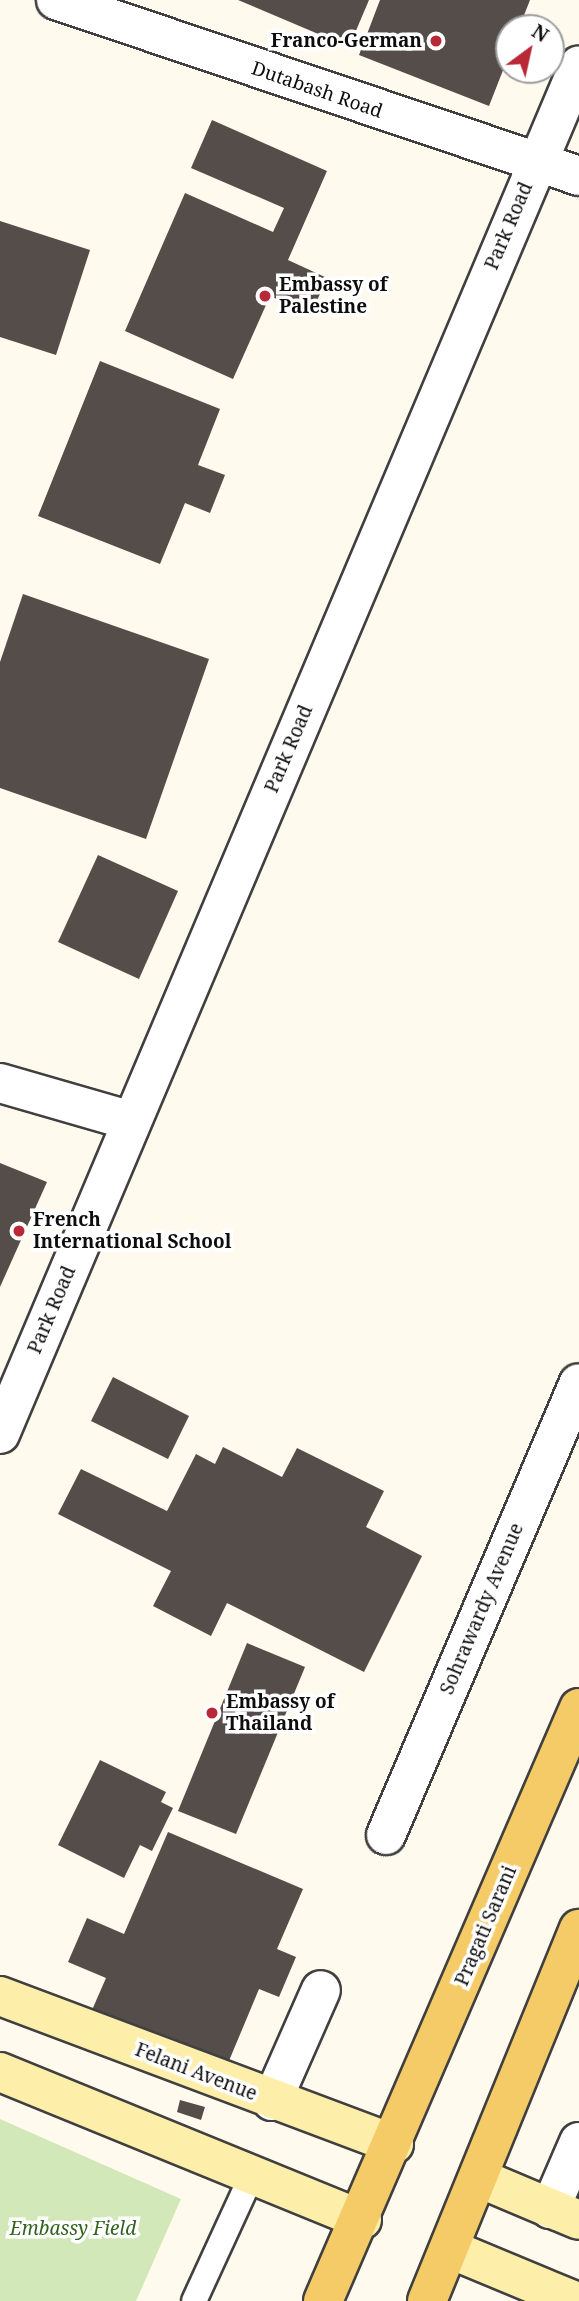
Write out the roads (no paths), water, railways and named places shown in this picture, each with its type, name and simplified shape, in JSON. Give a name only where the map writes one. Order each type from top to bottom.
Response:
[{"type":"main road","name":"Pragati Sarani","points":[[323,2301],[362,2220],[579,1708]]},
{"type":"main road","points":[[427,2301],[579,1929]]},
{"type":"main road","name":"Felani Avenue","points":[[0,1996],[272,2101],[394,2144]]},
{"type":"main road","points":[[0,2072],[253,2173],[362,2220]]},
{"type":"main road","points":[[479,2178],[565,2215]]},
{"type":"main road","points":[[450,2249],[562,2299]]},
{"type":"street","name":"Dutabash Road","points":[[56,0],[535,164],[579,176]]},
{"type":"street","name":"Park Road","points":[[0,1434],[579,65]]},
{"type":"street","points":[[0,1083],[132,1121]]},
{"type":"street","name":"Sohrawardy Avenue","points":[[386,1835],[579,1383]]},
{"type":"street","points":[[272,2101],[321,1990]]},
{"type":"street","points":[[565,2215],[579,2142]]},
{"type":"lane","points":[[194,2301],[253,2173]]},
{"type":"place","name":"Franco-German","points":[[436,41]]},
{"type":"place","name":"Embassy of Palestine","points":[[265,296]]},
{"type":"place","name":"French International School","points":[[19,1231]]},
{"type":"place","name":"Embassy of Thailand","points":[[212,1713]]},
{"type":"park label","name":"Embassy Field","points":[[73,2229]]}]
